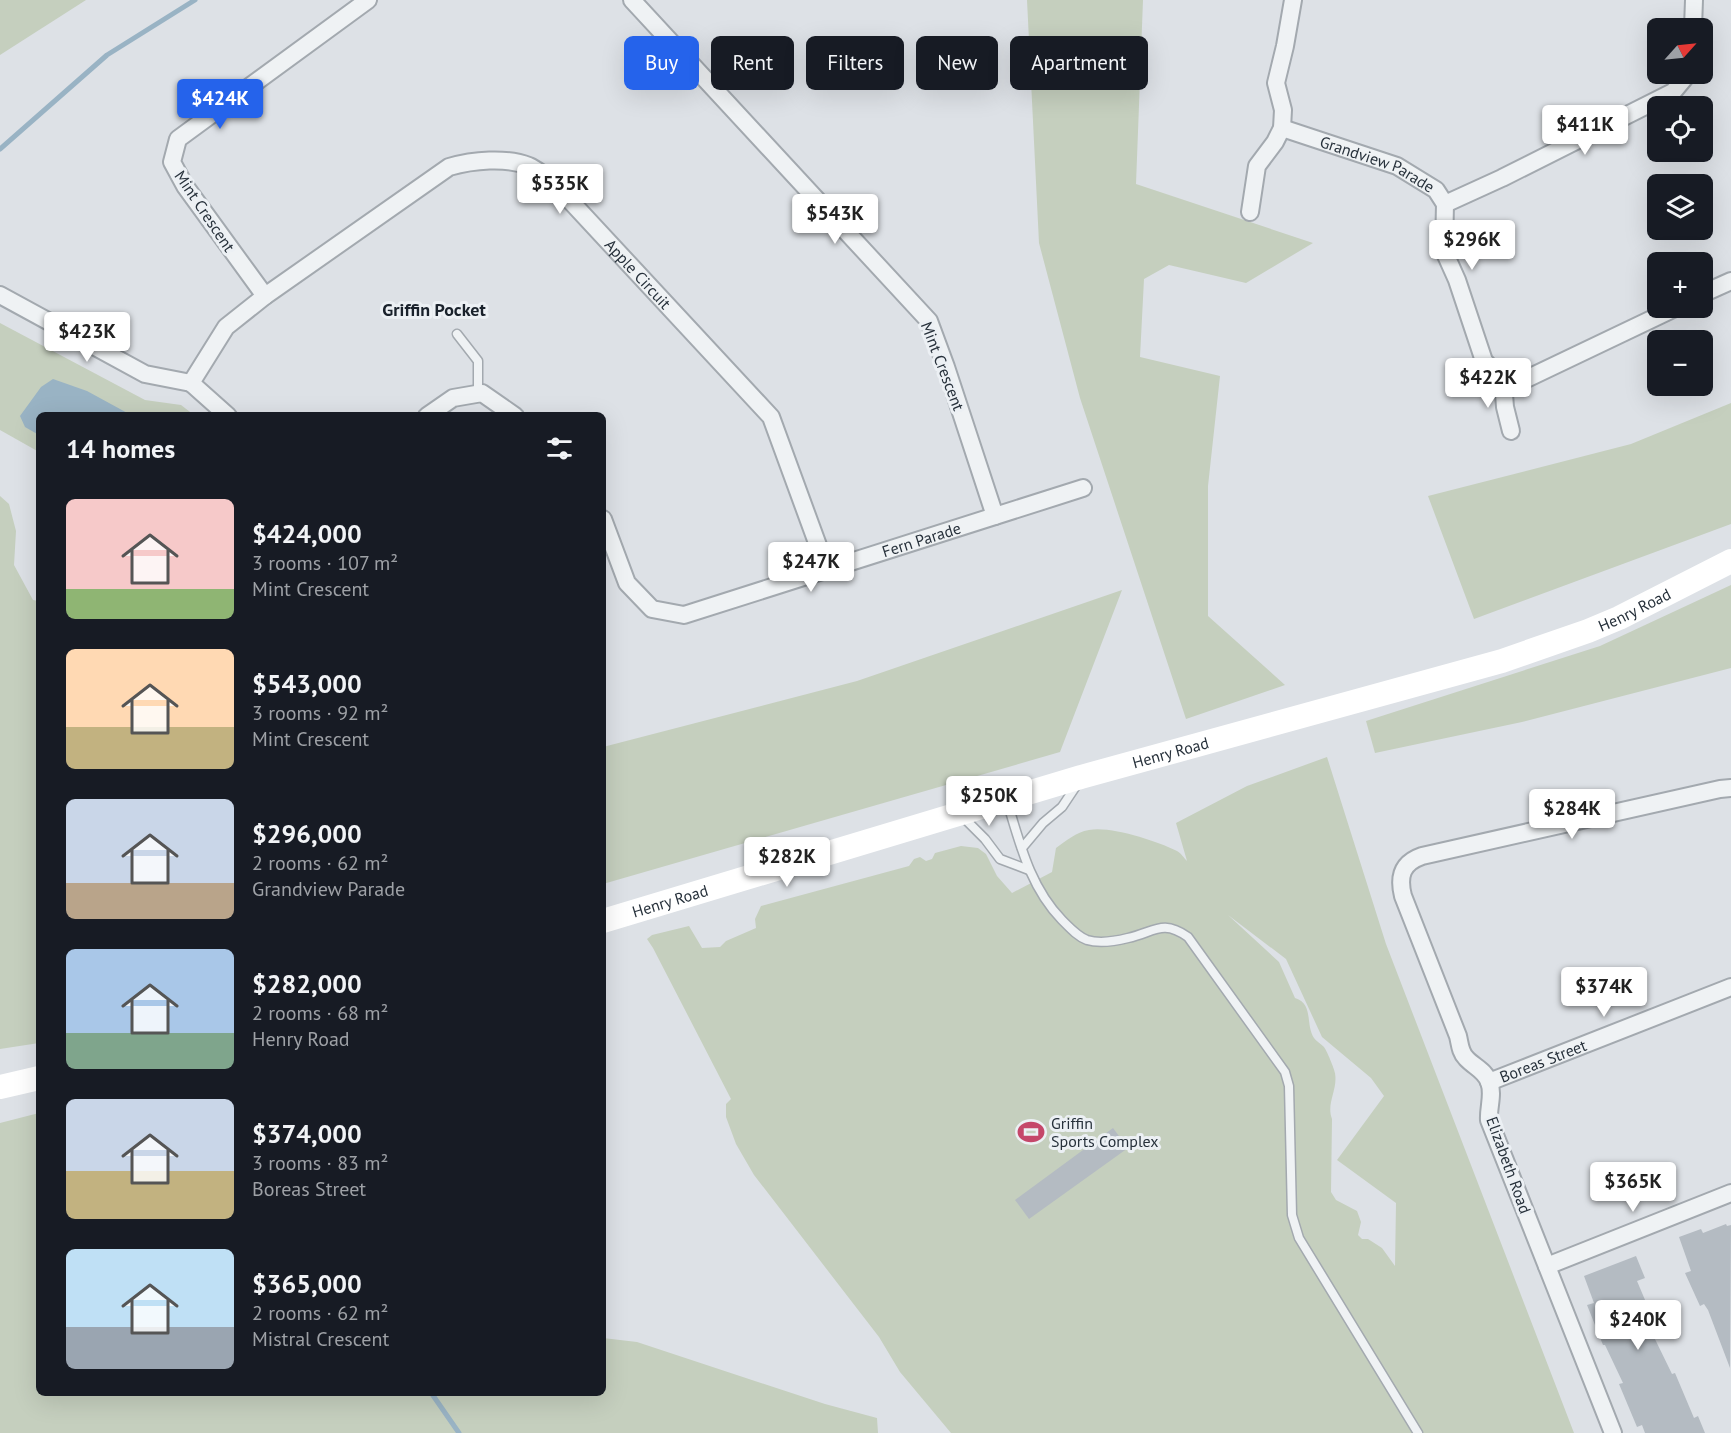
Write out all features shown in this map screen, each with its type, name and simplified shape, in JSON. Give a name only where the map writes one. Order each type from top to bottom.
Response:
[{"type":"main road","name":"Henry Road","points":[[606,920],[1081,777],[1415,686],[1545,647],[1619,618],[1731,561]]},
{"type":"main road","points":[[0,1087],[36,1079]]},
{"type":"street","name":"Mint Crescent","points":[[264,296],[185,186],[172,162],[178,139],[368,0]]},
{"type":"street","name":"Mint Crescent","points":[[632,0],[928,321],[946,367],[995,516]]},
{"type":"street","points":[[1250,212],[1257,166],[1275,142],[1282,128],[1283,110],[1276,83],[1293,0]]},
{"type":"street","points":[[1693,18],[1694,0]]},
{"type":"street","points":[[1444,204],[1502,178],[1673,92],[1680,84]]},
{"type":"street","name":"Grandview Parade","points":[[1282,128],[1397,166],[1436,190],[1444,204],[1444,251],[1457,280],[1484,361],[1503,381]]},
{"type":"street","name":"Apple Circuit","points":[[191,383],[225,327],[264,296],[449,167],[468,162],[507,162],[529,166],[550,179],[771,417],[827,570]]},
{"type":"street","points":[[1713,289],[1731,280]]},
{"type":"street","points":[[0,295],[145,375],[191,383],[224,412]]},
{"type":"street","points":[[1511,430],[1505,407],[1503,381],[1522,381],[1654,318]]},
{"type":"street","points":[[433,412],[453,398],[482,393],[509,412]]},
{"type":"street","name":"Fern Parade","points":[[606,527],[627,584],[652,609],[684,615],[1083,488]]},
{"type":"street","points":[[1489,1082],[1482,1071],[1462,1052],[1403,896],[1400,882],[1403,868],[1415,858],[1430,854],[1731,788]]},
{"type":"street","name":"Boreas Street","points":[[1489,1082],[1731,987]]},
{"type":"street","name":"Elizabeth Road","points":[[1489,1082],[1491,1094],[1489,1120],[1613,1433]]},
{"type":"street","points":[[1547,1266],[1731,1193]]},
{"type":"lane","points":[[457,334],[478,361],[478,394]]},
{"type":"lane","points":[[1022,848],[1043,823],[1062,807],[1081,777]]},
{"type":"lane","points":[[1006,800],[1036,886],[1050,906],[1076,935],[1089,941],[1106,942],[1164,927],[1175,928],[1188,937],[1285,1071],[1289,1086],[1292,1215],[1299,1238],[1418,1433]]},
{"type":"lane","points":[[959,814],[985,839],[1000,860],[1029,870]]},
{"type":"green space","points":[[0,0],[86,0],[0,55]]},
{"type":"green space","points":[[1027,0],[1143,0],[1142,36],[1029,36]]},
{"type":"green space","points":[[1031,90],[1140,90],[1136,184],[1313,243],[1246,283],[1169,265],[1144,279],[1140,357],[1220,376],[1208,486],[1208,616],[1285,685],[1186,719],[1080,398],[1039,243]]},
{"type":"green space","points":[[0,323],[145,400],[181,405],[190,412],[36,412],[36,450],[0,430]]},
{"type":"green space","points":[[1731,403],[1731,524],[1474,619],[1428,496],[1631,444]]},
{"type":"green space","points":[[0,496],[9,504],[16,531],[14,565],[33,600],[36,600],[36,1043],[0,1049]]},
{"type":"green space","points":[[1731,585],[1731,668],[1522,722],[1375,753],[1366,721],[1600,646]]},
{"type":"green space","points":[[1122,590],[1060,752],[606,883],[606,746],[857,681]]},
{"type":"green space","name":"Griffin Sports Complex","points":[[1327,757],[1386,944],[1574,1433],[951,1433],[900,1372],[879,1337],[754,1175],[736,1144],[726,1117],[726,1104],[731,1099],[647,939],[652,935],[689,926],[702,948],[720,947],[726,941],[756,928],[755,919],[761,906],[909,866],[914,859],[920,857],[926,861],[932,859],[935,853],[961,846],[978,848],[986,854],[997,876],[1012,893],[1052,872],[1056,848],[1075,835],[1089,830],[1110,830],[1146,839],[1177,851],[1187,861],[1176,823],[1247,786]],"holes":[[[1228,915],[1286,959],[1322,1037],[1371,1078],[1384,1096],[1337,1160],[1396,1203],[1395,1266],[1382,1248],[1358,1235],[1361,1222],[1357,1211],[1336,1200],[1331,1192],[1332,1119],[1330,1107],[1335,1073],[1324,1047],[1311,1033],[1305,1005],[1295,998],[1279,962]]]},
{"type":"green space","points":[[36,1114],[36,1396],[606,1396],[606,1338],[637,1342],[825,1404],[877,1418],[878,1433],[0,1433],[0,1123]]},
{"type":"water","points":[[53,379],[87,391],[126,412],[36,412],[36,433],[25,427],[20,416],[41,387]]},
{"type":"building","points":[[1113,1128],[1128,1148],[1029,1219],[1015,1200]]},
{"type":"building","points":[[1726,1224],[1731,1225],[1730,1368],[1708,1310],[1704,1304],[1700,1306],[1685,1273],[1691,1271],[1679,1237],[1701,1229],[1703,1233]]},
{"type":"building","points":[[1636,1256],[1645,1278],[1637,1281],[1659,1333],[1653,1335],[1672,1374],[1675,1373],[1694,1418],[1698,1416],[1705,1433],[1645,1433],[1642,1425],[1637,1427],[1619,1384],[1623,1383],[1603,1345],[1587,1305],[1594,1303],[1584,1276]]},
{"type":"waterway","points":[[0,149],[107,55],[195,0]]},
{"type":"waterway","points":[[433,1396],[459,1433]]},
{"type":"place","name":"Griffin Sports Complex","points":[[1031,1132]]},
{"type":"district","name":"Griffin Pocket","points":[[434,309]]}]
